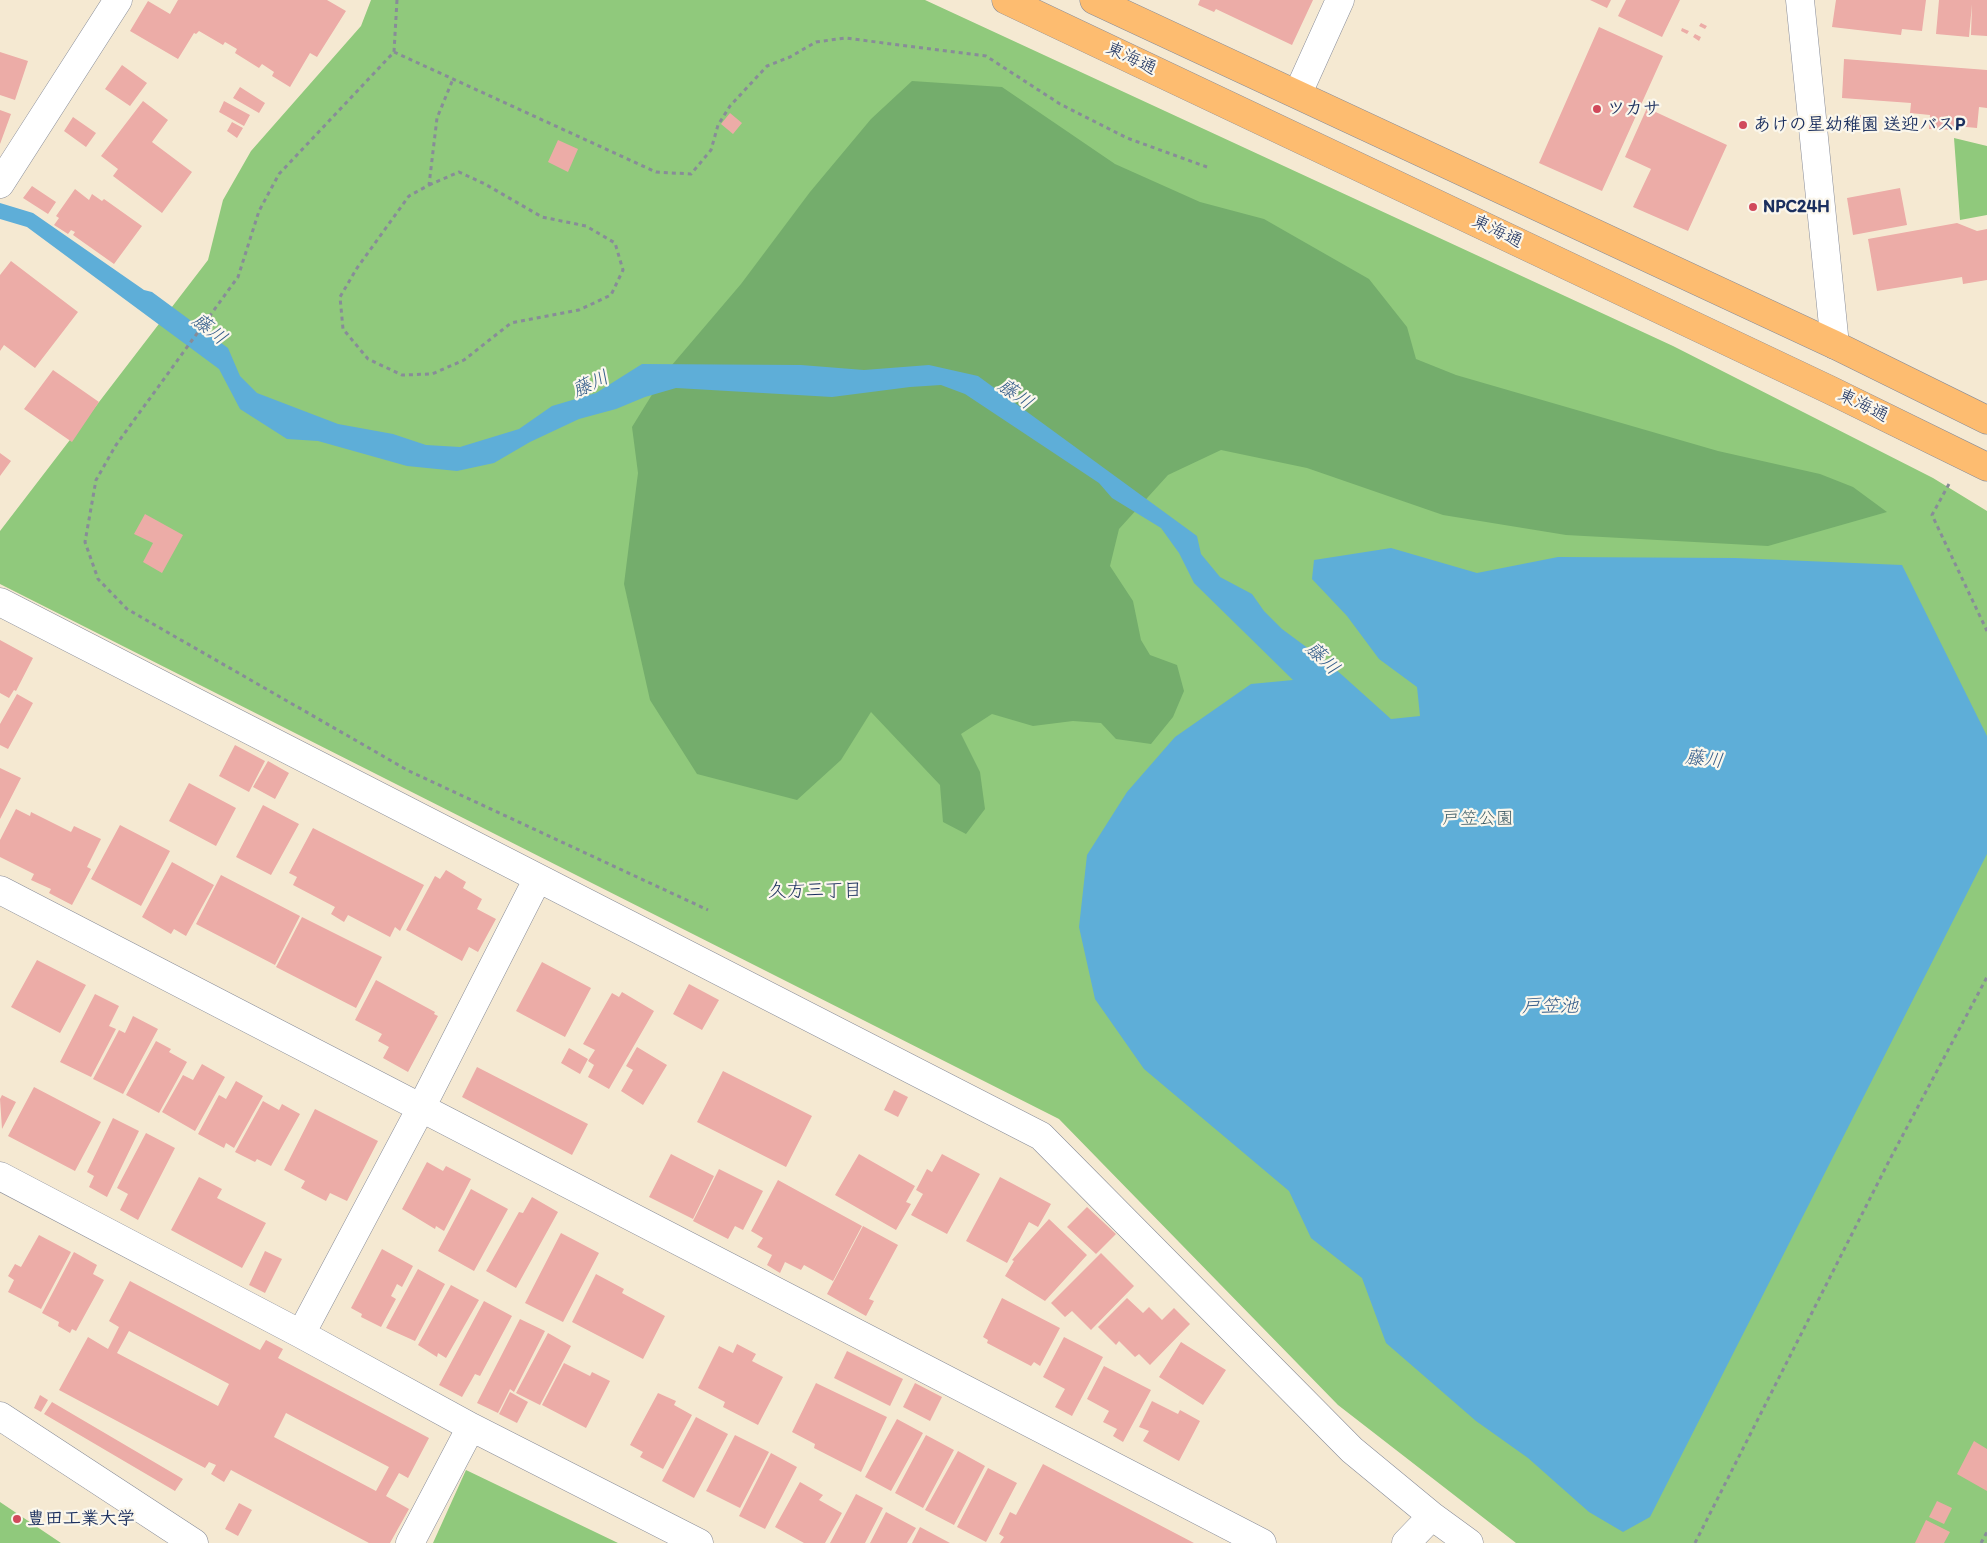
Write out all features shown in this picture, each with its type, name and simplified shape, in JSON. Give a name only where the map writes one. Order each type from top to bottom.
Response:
[{"type":"main road","name":"東海通","points":[[1006,0],[1976,461]]},
{"type":"main road","points":[[1094,0],[1298,93],[1985,414]]},
{"type":"street","points":[[0,184],[118,0]]},
{"type":"street","points":[[1298,93],[1340,0]]},
{"type":"street","points":[[1800,0],[1835,345]]},
{"type":"street","points":[[0,602],[537,880],[1041,1136],[1352,1450],[1432,1516],[1469,1543]]},
{"type":"street","points":[[301,1334],[537,880]]},
{"type":"street","points":[[0,890],[1262,1543]]},
{"type":"street","points":[[0,1176],[301,1334],[472,1427],[699,1543]]},
{"type":"street","points":[[0,1416],[194,1543]]},
{"type":"street","points":[[410,1543],[472,1427]]},
{"type":"street","points":[[1406,1543],[1432,1516]]},
{"type":"path","points":[[397,0],[394,52],[279,174],[258,212],[238,277],[116,445],[96,480],[85,542],[98,579],[127,609],[409,771],[708,910]]},
{"type":"path","points":[[394,52],[656,172],[691,174],[711,150],[718,125],[730,106],[767,66],[790,57],[816,42],[844,38],[986,56],[1060,104],[1127,138],[1207,167]]},
{"type":"path","points":[[429,185],[437,118],[453,79]]},
{"type":"path","points":[[459,172],[485,184],[542,217],[586,226],[615,243],[623,270],[611,295],[579,310],[511,323],[464,360],[432,374],[402,375],[368,358],[344,329],[340,297],[357,268],[409,196],[429,185],[459,172]]},
{"type":"path","points":[[1976,461],[1932,515],[1987,631]]},
{"type":"path","points":[[1695,1543],[1889,1161],[1987,977]]},
{"type":"path","points":[[1981,1543],[1987,1532]]},
{"type":"green space","name":"戸笠公園","points":[[371,0],[925,0],[1673,346],[1933,478],[1987,511],[1987,1543],[1516,1543],[1338,1405],[1059,1119],[0,584],[0,531],[208,260],[223,200],[251,151],[361,26]]},
{"type":"green space","points":[[912,81],[1002,87],[1115,164],[1200,202],[1264,219],[1369,279],[1407,327],[1416,359],[1456,375],[1718,451],[1820,474],[1853,487],[1887,512],[1768,546],[1566,535],[1443,515],[1307,468],[1221,450],[1168,475],[1119,529],[1110,566],[1133,601],[1141,640],[1150,655],[1177,665],[1184,691],[1173,717],[1151,744],[1116,739],[1101,723],[1073,721],[1033,726],[992,714],[961,734],[980,772],[985,809],[966,834],[943,822],[940,785],[871,712],[841,760],[797,800],[697,774],[650,700],[624,584],[638,473],[632,427],[666,372],[741,284],[810,192],[871,119]]},
{"type":"green space","points":[[1954,138],[1987,146],[1987,215],[1960,220]]},
{"type":"green space","points":[[466,1470],[618,1543],[433,1543]]},
{"type":"green space","name":"豊田工業大学","points":[[0,1502],[61,1543],[0,1543]]},
{"type":"water","name":"戸笠池","points":[[0,203],[33,213],[144,290],[152,292],[228,348],[240,376],[257,393],[338,424],[393,434],[426,445],[460,447],[519,429],[552,406],[596,393],[642,364],[801,365],[864,370],[929,365],[978,376],[1197,536],[1201,554],[1220,577],[1252,594],[1264,611],[1282,629],[1332,666],[1391,719],[1420,716],[1417,687],[1379,659],[1347,616],[1312,579],[1314,560],[1391,548],[1477,573],[1558,557],[1735,558],[1902,565],[1987,736],[1987,854],[1650,1517],[1623,1532],[1589,1512],[1528,1458],[1476,1421],[1386,1343],[1362,1278],[1311,1238],[1289,1191],[1144,1069],[1095,999],[1079,927],[1087,855],[1127,792],[1175,737],[1251,684],[1293,680],[1194,583],[1179,553],[1161,528],[1112,498],[1099,483],[965,394],[941,385],[832,397],[676,388],[645,397],[616,409],[579,419],[530,442],[494,463],[457,471],[407,466],[318,441],[287,439],[240,409],[219,369],[27,227],[0,219]]},
{"type":"building","points":[[178,0],[327,0],[346,11],[317,57],[310,53],[290,87],[272,76],[274,72],[262,64],[259,68],[235,53],[237,49],[225,42],[223,45],[199,31],[196,34],[194,33],[178,59],[130,31],[148,1],[170,14]]},
{"type":"building","points":[[1200,0],[1313,0],[1292,45],[1216,9],[1214,12],[1198,5]]},
{"type":"building","points":[[1590,0],[1611,0],[1607,8]]},
{"type":"building","points":[[1626,0],[1680,0],[1662,37],[1618,16]]},
{"type":"building","points":[[1836,0],[1926,0],[1922,31],[1902,29],[1901,35],[1832,27]]},
{"type":"building","points":[[1939,0],[1987,0],[1987,36],[1971,35],[1972,4],[1969,37],[1936,34]]},
{"type":"building","points":[[1701,23],[1707,26],[1705,29],[1699,26]]},
{"type":"building","points":[[1599,27],[1663,56],[1602,191],[1539,163]]},
{"type":"building","points":[[1682,28],[1689,31],[1687,34],[1681,31]]},
{"type":"building","points":[[1695,34],[1701,37],[1699,41],[1693,37]]},
{"type":"building","points":[[0,52],[28,61],[15,100],[0,95]]},
{"type":"building","points":[[1844,59],[1987,70],[1987,108],[1979,107],[1977,128],[1956,126],[1956,130],[1929,129],[1930,115],[1910,113],[1911,103],[1842,98]]},
{"type":"building","points":[[122,65],[147,83],[130,106],[105,89]]},
{"type":"building","points":[[240,87],[265,103],[259,113],[233,98]]},
{"type":"building","points":[[143,101],[168,120],[152,142],[192,172],[162,213],[113,176],[118,169],[101,156]]},
{"type":"building","points":[[224,101],[250,115],[244,126],[219,112]]},
{"type":"building","points":[[1647,108],[1727,145],[1688,231],[1633,207],[1651,169],[1625,157]]},
{"type":"building","points":[[0,110],[11,114],[0,144]]},
{"type":"building","points":[[730,113],[742,123],[733,134],[721,124]]},
{"type":"building","points":[[1860,115],[1879,117],[1877,133],[1858,130]]},
{"type":"building","points":[[73,117],[96,133],[86,147],[64,131]]},
{"type":"building","points":[[232,122],[243,128],[237,138],[227,131]]},
{"type":"building","points":[[558,140],[578,149],[568,172],[548,162]]},
{"type":"building","points":[[32,186],[56,202],[48,214],[23,198]]},
{"type":"building","points":[[1900,188],[1907,225],[1853,235],[1847,198]]},
{"type":"building","points":[[75,189],[89,200],[92,194],[102,201],[104,199],[142,226],[114,264],[73,235],[75,232],[71,230],[68,234],[54,225],[59,218],[56,216]]},
{"type":"building","points":[[1957,223],[1977,231],[1987,229],[1987,280],[1963,284],[1962,277],[1877,291],[1868,239]]},
{"type":"building","points":[[11,261],[78,312],[35,368],[4,345],[0,351],[0,275]]},
{"type":"building","points":[[53,370],[99,402],[72,442],[24,409]]},
{"type":"building","points":[[0,453],[11,461],[0,476]]},
{"type":"building","points":[[145,514],[183,535],[162,573],[143,562],[153,543],[134,534]]},
{"type":"building","points":[[0,640],[33,658],[16,691],[14,690],[9,698],[0,693]]},
{"type":"building","points":[[17,694],[33,703],[8,749],[0,745],[0,724]]},
{"type":"building","points":[[235,745],[265,761],[249,792],[219,776]]},
{"type":"building","points":[[268,761],[289,773],[275,799],[253,787]]},
{"type":"building","points":[[0,768],[21,778],[0,819]]},
{"type":"building","points":[[189,783],[236,808],[216,846],[169,821]]},
{"type":"building","points":[[263,805],[299,824],[271,875],[236,857]]},
{"type":"building","points":[[16,809],[30,816],[31,812],[71,832],[74,826],[101,839],[87,867],[91,869],[72,905],[49,893],[51,889],[31,880],[34,874],[0,857],[0,840]]},
{"type":"building","points":[[120,825],[170,851],[141,906],[91,879]]},
{"type":"building","points":[[313,828],[424,885],[400,931],[395,927],[390,937],[348,915],[344,922],[331,914],[335,907],[293,885],[297,877],[289,873]]},
{"type":"building","points":[[172,862],[214,885],[186,936],[174,929],[171,934],[142,917]]},
{"type":"building","points":[[446,870],[466,882],[463,888],[482,899],[477,909],[496,919],[478,952],[469,947],[462,961],[406,930],[435,876],[440,879]]},
{"type":"building","points":[[221,875],[300,916],[275,965],[196,924]]},
{"type":"building","points":[[302,917],[382,957],[356,1008],[276,967]]},
{"type":"building","points":[[37,960],[86,985],[60,1033],[11,1007]]},
{"type":"building","points":[[542,962],[591,988],[565,1037],[516,1011]]},
{"type":"building","points":[[376,980],[435,1012],[434,1014],[438,1016],[408,1072],[383,1058],[389,1047],[378,1041],[382,1034],[355,1020]]},
{"type":"building","points":[[689,984],[719,1000],[702,1030],[673,1014]]},
{"type":"building","points":[[622,992],[654,1011],[609,1089],[588,1077],[594,1065],[588,1061],[595,1050],[583,1044],[612,993],[619,997]]},
{"type":"building","points":[[95,994],[119,1006],[109,1026],[116,1029],[91,1077],[60,1062]]},
{"type":"building","points":[[133,1016],[158,1029],[123,1094],[93,1079],[119,1030],[125,1033]]},
{"type":"building","points":[[156,1041],[171,1049],[169,1052],[187,1062],[159,1113],[126,1095]]},
{"type":"building","points":[[637,1047],[667,1065],[643,1105],[621,1091],[633,1070],[626,1066]]},
{"type":"building","points":[[569,1048],[588,1059],[580,1074],[561,1063]]},
{"type":"building","points":[[202,1064],[225,1077],[195,1131],[162,1112],[183,1075],[193,1080]]},
{"type":"building","points":[[477,1067],[588,1124],[572,1155],[462,1097]]},
{"type":"building","points":[[723,1071],[812,1116],[786,1167],[697,1122]]},
{"type":"building","points":[[236,1081],[263,1096],[234,1148],[226,1143],[224,1148],[198,1134],[219,1095],[226,1099]]},
{"type":"building","points":[[34,1087],[101,1122],[75,1171],[8,1136]]},
{"type":"building","points":[[894,1090],[908,1097],[898,1117],[884,1110]]},
{"type":"building","points":[[2,1095],[16,1102],[2,1129],[0,1099]]},
{"type":"building","points":[[263,1101],[279,1110],[282,1104],[300,1114],[271,1166],[257,1159],[255,1162],[235,1152]]},
{"type":"building","points":[[315,1109],[378,1141],[347,1201],[330,1193],[326,1201],[301,1188],[305,1181],[284,1170]]},
{"type":"building","points":[[113,1118],[139,1131],[107,1197],[89,1187],[94,1176],[87,1172]]},
{"type":"building","points":[[146,1133],[175,1148],[138,1220],[120,1210],[128,1194],[117,1188]]},
{"type":"building","points":[[671,1154],[714,1176],[693,1219],[649,1197]]},
{"type":"building","points":[[859,1154],[915,1186],[906,1202],[911,1204],[896,1230],[835,1195]]},
{"type":"building","points":[[942,1154],[980,1174],[947,1234],[911,1215],[923,1194],[916,1190],[927,1169],[932,1172]]},
{"type":"building","points":[[427,1162],[443,1171],[446,1166],[471,1179],[444,1231],[436,1226],[435,1229],[402,1209]]},
{"type":"building","points":[[719,1169],[763,1191],[743,1230],[735,1226],[728,1239],[693,1221]]},
{"type":"building","points":[[199,1177],[222,1189],[217,1198],[266,1223],[242,1268],[171,1230]]},
{"type":"building","points":[[1000,1177],[1051,1204],[1038,1227],[1029,1222],[1007,1263],[966,1241]]},
{"type":"building","points":[[778,1180],[862,1226],[833,1281],[804,1265],[801,1270],[785,1262],[780,1273],[767,1265],[772,1255],[757,1247],[763,1238],[751,1231]]},
{"type":"building","points":[[471,1189],[508,1209],[474,1271],[438,1251]]},
{"type":"building","points":[[532,1197],[558,1212],[516,1288],[486,1271],[519,1212],[523,1213]]},
{"type":"building","points":[[1087,1207],[1116,1234],[1096,1254],[1067,1227]]},
{"type":"building","points":[[1049,1219],[1087,1255],[1045,1301],[1005,1276],[1014,1261],[1012,1260]]},
{"type":"building","points":[[863,1226],[898,1245],[869,1299],[874,1301],[866,1316],[827,1294]]},
{"type":"building","points":[[561,1233],[599,1253],[563,1322],[525,1303]]},
{"type":"building","points":[[39,1235],[71,1252],[41,1309],[8,1292],[14,1280],[8,1276],[15,1264],[21,1267]]},
{"type":"building","points":[[382,1249],[413,1266],[402,1287],[397,1284],[391,1296],[396,1299],[381,1327],[361,1317],[362,1314],[351,1308]]},
{"type":"building","points":[[265,1251],[282,1259],[265,1293],[249,1285]]},
{"type":"building","points":[[74,1252],[97,1265],[93,1274],[104,1280],[76,1331],[72,1329],[70,1333],[58,1326],[59,1322],[42,1313]]},
{"type":"building","points":[[1101,1253],[1134,1286],[1091,1330],[1072,1311],[1065,1317],[1051,1303]]},
{"type":"building","points":[[418,1269],[445,1284],[415,1341],[386,1328]]},
{"type":"building","points":[[596,1274],[624,1289],[622,1293],[665,1316],[643,1359],[572,1322]]},
{"type":"building","points":[[130,1281],[260,1350],[266,1340],[283,1349],[278,1358],[429,1438],[408,1478],[399,1473],[386,1496],[409,1509],[390,1543],[369,1543],[231,1470],[224,1482],[211,1474],[216,1465],[209,1462],[205,1468],[59,1390],[88,1337],[108,1349],[119,1327],[109,1321]],"holes":[[[129,1331],[229,1384],[218,1406],[117,1353]],[[286,1413],[389,1467],[376,1491],[274,1437]]]},
{"type":"building","points":[[451,1285],[479,1300],[446,1358],[438,1353],[437,1357],[418,1345]]},
{"type":"building","points":[[1002,1298],[1060,1328],[1040,1366],[1034,1362],[1031,1366],[987,1343],[988,1340],[983,1337]]},
{"type":"building","points":[[1127,1298],[1143,1313],[1149,1307],[1162,1320],[1174,1308],[1190,1324],[1150,1365],[1139,1354],[1135,1357],[1119,1341],[1116,1345],[1098,1327]]},
{"type":"building","points":[[484,1301],[512,1316],[480,1376],[475,1374],[462,1397],[439,1385]]},
{"type":"building","points":[[520,1319],[545,1331],[514,1392],[510,1389],[498,1413],[477,1403]]},
{"type":"building","points":[[548,1333],[571,1346],[540,1405],[516,1393]]},
{"type":"building","points":[[1064,1337],[1103,1357],[1072,1416],[1055,1407],[1065,1389],[1043,1377]]},
{"type":"building","points":[[1181,1342],[1226,1370],[1203,1405],[1159,1377]]},
{"type":"building","points":[[737,1344],[756,1354],[752,1361],[783,1377],[758,1425],[723,1407],[725,1402],[698,1388],[719,1346],[733,1353]]},
{"type":"building","points":[[847,1351],[903,1379],[890,1406],[834,1378]]},
{"type":"building","points":[[564,1363],[590,1376],[592,1372],[610,1381],[586,1428],[542,1405]]},
{"type":"building","points":[[1104,1366],[1151,1390],[1123,1442],[1113,1436],[1117,1429],[1103,1422],[1109,1411],[1087,1399]]},
{"type":"building","points":[[816,1383],[887,1417],[861,1472],[814,1448],[815,1444],[792,1432]]},
{"type":"building","points":[[915,1383],[942,1397],[930,1421],[903,1407]]},
{"type":"building","points":[[510,1392],[528,1402],[517,1423],[499,1414]]},
{"type":"building","points":[[658,1393],[676,1401],[674,1405],[692,1415],[663,1469],[640,1457],[643,1452],[630,1445]]},
{"type":"building","points":[[40,1395],[48,1400],[41,1412],[34,1408]]},
{"type":"building","points":[[1152,1401],[1178,1414],[1180,1410],[1200,1421],[1179,1461],[1143,1441],[1149,1431],[1139,1427]]},
{"type":"building","points":[[52,1402],[183,1479],[175,1491],[44,1414]]},
{"type":"building","points":[[696,1417],[728,1434],[694,1498],[662,1481]]},
{"type":"building","points":[[897,1419],[923,1433],[891,1491],[865,1477]]},
{"type":"building","points":[[735,1435],[769,1452],[740,1508],[706,1491]]},
{"type":"building","points":[[926,1435],[954,1450],[923,1508],[895,1493]]},
{"type":"building","points":[[1974,1441],[1987,1449],[1987,1491],[1957,1474]]},
{"type":"building","points":[[958,1451],[985,1466],[954,1525],[925,1510]]},
{"type":"building","points":[[771,1453],[797,1467],[765,1529],[739,1516]]},
{"type":"building","points":[[1043,1464],[1194,1543],[1000,1543],[1004,1537],[999,1534],[1010,1512],[1016,1515]]},
{"type":"building","points":[[988,1468],[1017,1483],[986,1542],[957,1527]]},
{"type":"building","points":[[800,1482],[823,1495],[819,1500],[842,1513],[825,1543],[804,1543],[775,1527]]},
{"type":"building","points":[[856,1494],[883,1508],[865,1543],[830,1543]]},
{"type":"building","points":[[1937,1501],[1952,1508],[1944,1524],[1929,1517]]},
{"type":"building","points":[[239,1503],[252,1510],[238,1536],[225,1529]]},
{"type":"building","points":[[886,1512],[916,1528],[907,1543],[870,1543]]},
{"type":"building","points":[[1926,1520],[1950,1532],[1944,1543],[1915,1543]]},
{"type":"building","points":[[920,1527],[950,1543],[912,1543]]},
{"type":"place","name":"ツカサ","points":[[1597,109]]},
{"type":"place","name":"あけの星幼稚園 送迎バスP","points":[[1743,125]]},
{"type":"place","name":"NPC24H","points":[[1753,207]]},
{"type":"place","name":"豊田工業大学","points":[[17,1519]]},
{"type":"district","name":"久方三丁目","points":[[815,891]]},
{"type":"water label","name":"藤川","points":[[209,330]]},
{"type":"water label","name":"藤川","points":[[591,385]]},
{"type":"water label","name":"藤川","points":[[1015,395]]},
{"type":"water label","name":"藤川","points":[[1322,659]]},
{"type":"water label","name":"藤川","points":[[1704,760]]}]
